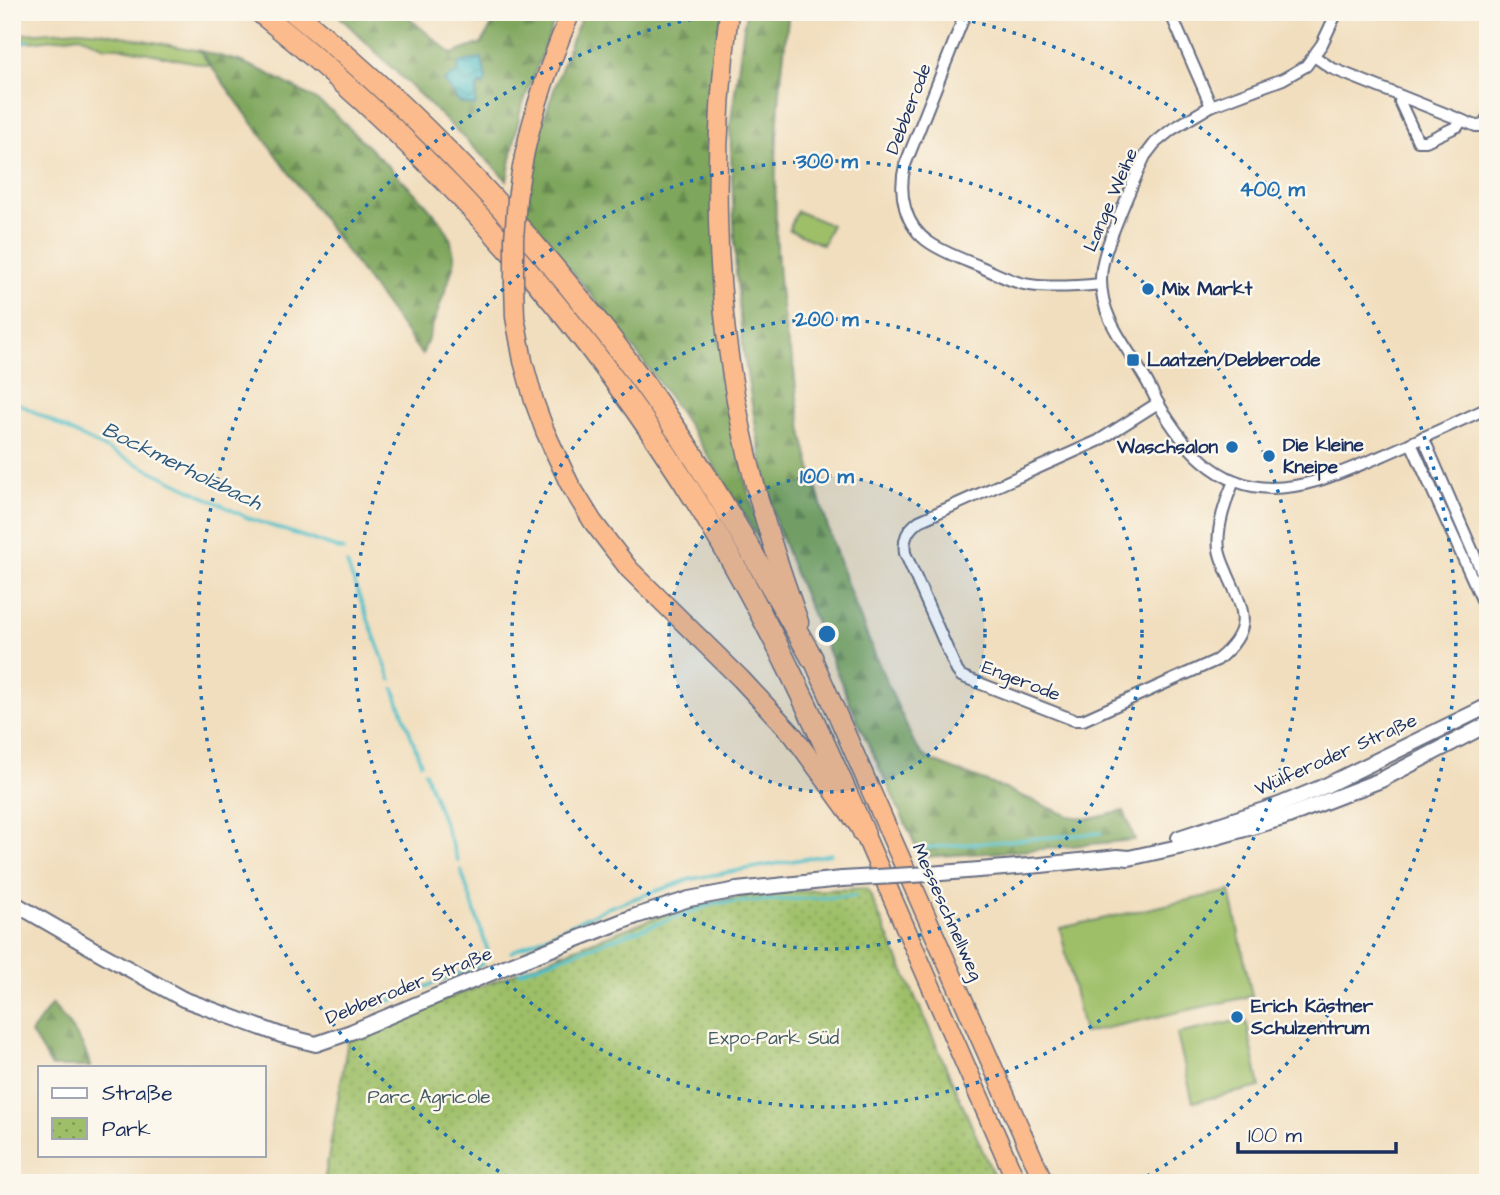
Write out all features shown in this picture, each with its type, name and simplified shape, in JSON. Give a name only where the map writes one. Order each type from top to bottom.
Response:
[{"type":"highway","points":[[260,12],[351,89],[430,164],[497,235],[568,319],[661,447],[714,530],[818,728],[1017,1183]]},
{"type":"highway","points":[[294,12],[445,149],[513,219],[584,305],[632,367],[679,435],[730,516],[812,658]]},
{"type":"highway","points":[[571,12],[553,55],[530,126],[520,172],[513,239],[517,328],[534,401],[558,461],[593,522],[629,569],[741,678],[793,735],[864,833]]},
{"type":"highway","name":"Messeschnellweg","points":[[729,12],[719,111],[717,173],[720,261],[728,349],[754,484],[812,658],[1044,1183]]},
{"type":"street","name":"Debberode","points":[[965,12],[905,165],[902,188],[908,216],[928,242],[945,253],[1029,285],[1101,284]]},
{"type":"street","points":[[1170,12],[1211,106]]},
{"type":"street","name":"Lange Weihe","points":[[1337,12],[1322,44],[1306,66],[1283,79],[1211,106],[1171,130],[1155,143],[1145,156],[1107,247],[1101,271],[1101,284],[1111,324],[1185,444],[1217,472],[1234,481],[1272,488],[1310,484],[1488,408]]},
{"type":"street","points":[[1314,56],[1331,68],[1476,126],[1482,126],[1488,117]]},
{"type":"street","points":[[1401,96],[1400,102],[1418,141],[1426,141],[1458,126],[1461,120]]},
{"type":"street","name":"Engerode","points":[[1158,403],[1098,441],[919,521],[910,528],[905,536],[905,554],[961,676],[1074,720],[1083,720],[1217,660],[1234,643],[1243,623],[1242,604],[1219,548],[1220,527],[1234,481]]},
{"type":"street","points":[[1423,437],[1488,586]]},
{"type":"street","points":[[1411,443],[1488,613]]},
{"type":"street","name":"Wülferoder Straße","points":[[1266,816],[1488,706]]},
{"type":"street","name":"Wülferoder Straße","points":[[842,879],[1118,857],[1128,850],[1351,792],[1381,780],[1488,724]]},
{"type":"street","name":"Debberoder Straße","points":[[12,902],[183,999],[281,1035],[316,1044],[624,920],[689,899],[737,890],[842,879]]},
{"type":"green space","points":[[340,12],[402,12],[452,54],[482,43],[499,12],[558,12],[520,112],[507,180],[340,17]]},
{"type":"green space","points":[[584,12],[722,12],[711,145],[744,477],[764,548],[708,455],[650,371],[525,215],[539,133]]},
{"type":"green space","points":[[746,12],[789,12],[777,135],[776,218],[781,301],[793,361],[800,420],[816,487],[846,582],[915,745],[923,755],[935,762],[1069,816],[1090,819],[1124,811],[1135,840],[921,857],[858,722],[794,571],[776,524],[758,440],[743,350],[736,272],[730,128]]},
{"type":"green space","points":[[79,30],[200,51],[211,66],[119,47],[105,47],[80,36],[12,43],[12,33]]},
{"type":"green space","points":[[200,51],[239,61],[265,72],[310,96],[333,112],[442,223],[450,237],[455,260],[422,355]]},
{"type":"green space","points":[[797,211],[831,225],[823,245],[789,230]]},
{"type":"green space","name":"Expo-Park Süd","points":[[867,888],[997,1183],[324,1183],[348,1040],[662,915],[705,903],[762,893]]},
{"type":"green space","points":[[1230,891],[1252,996],[1084,1033],[1060,928]]},
{"type":"green space","points":[[52,1004],[80,1041],[90,1066],[51,1066],[31,1033]]},
{"type":"green space","points":[[1246,1019],[1260,1087],[1193,1102],[1177,1034]]},
{"type":"water","points":[[482,58],[486,80],[483,86],[480,83],[477,88],[475,106],[459,102],[444,81],[458,72],[459,63]]},
{"type":"waterway","points":[[12,40],[28,41]]},
{"type":"waterway","name":"Bockmerholzbach","points":[[12,400],[248,518],[343,550]]},
{"type":"waterway","name":"Bockmerholzbach","points":[[347,564],[391,680]]},
{"type":"waterway","name":"Bockmerholzbach","points":[[394,689],[421,763]]},
{"type":"waterway","name":"Bockmerholzbach","points":[[425,772],[458,861]]},
{"type":"waterway","name":"Bockmerholzbach","points":[[923,848],[1101,833]]},
{"type":"waterway","name":"Bockmerholzbach","points":[[511,952],[607,908],[691,879],[831,854]]},
{"type":"waterway","name":"Bockmerholzbach","points":[[461,870],[489,954]]},
{"type":"waterway","points":[[519,972],[716,903],[856,896]]},
{"type":"waterway","points":[[373,1008],[482,964]]},
{"type":"place","name":"Mix Markt","points":[[1148,289]]},
{"type":"place","name":"Laatzen/Debberode","points":[[1133,360]]},
{"type":"place","name":"Waschsalon","points":[[1232,447]]},
{"type":"place","name":"Die kleine Kneipe","points":[[1269,456]]},
{"type":"place","name":"Erich Kästner Schulzentrum","points":[[1237,1017]]},
{"type":"park label","name":"Parc Agricole","points":[[429,1097]]}]
